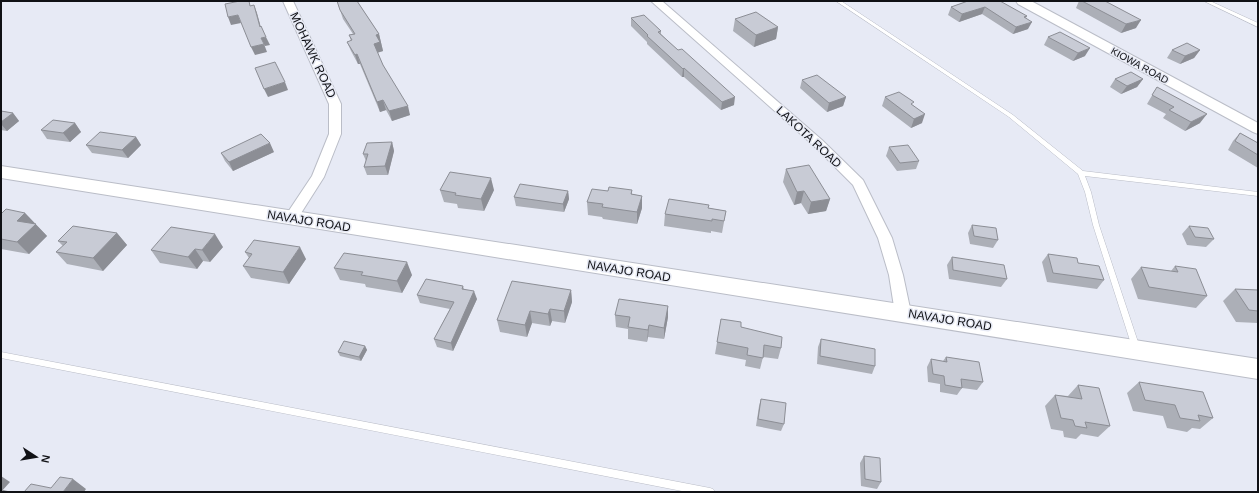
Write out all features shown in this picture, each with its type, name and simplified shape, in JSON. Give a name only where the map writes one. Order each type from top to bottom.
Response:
[{"type":"main road","name":"NAVAJO ROAD","points":[[1,172],[1258,368]]},
{"type":"street","name":"MOHAWK ROAD","points":[[288,1],[335,104],[335,134],[324,163],[318,178],[291,218]]},
{"type":"street","name":"LAKOTA ROAD","points":[[656,1],[818,143],[858,183],[885,238],[896,275],[903,313]]},
{"type":"street","name":"KIOWA ROAD","points":[[1022,1],[1258,129]]},
{"type":"lane","points":[[838,1],[1011,116],[1081,172],[1258,194]]},
{"type":"lane","points":[[1206,1],[1258,25]]},
{"type":"lane","points":[[1081,172],[1088,192],[1096,225],[1136,350]]},
{"type":"lane","points":[[1,355],[710,492]]},
{"type":"building","points":[[249,1],[250,6],[254,5],[260,27],[261,26],[266,37],[261,38],[264,44],[251,47],[238,15],[228,17],[225,4]]},
{"type":"building","points":[[337,1],[357,1],[379,34],[376,35],[380,42],[374,44],[383,65],[408,106],[389,111],[383,100],[377,102],[357,54],[355,55],[347,42],[352,40],[349,35],[355,34],[340,10]]},
{"type":"building","points":[[968,1],[1000,1],[1027,16],[1024,17],[1032,22],[1016,27],[985,7],[962,14],[951,7]]},
{"type":"building","points":[[1082,1],[1105,1],[1141,20],[1126,24]]},
{"type":"building","points":[[756,12],[778,27],[756,35],[735,19]]},
{"type":"building","points":[[644,15],[661,31],[658,32],[678,50],[682,49],[735,97],[722,102],[684,68],[683,69],[647,36],[648,35],[631,18]]},
{"type":"building","points":[[1060,32],[1090,48],[1078,53],[1048,37]]},
{"type":"building","points":[[1187,43],[1200,50],[1185,56],[1172,50]]},
{"type":"building","points":[[275,62],[285,82],[264,89],[255,68]]},
{"type":"building","points":[[1131,72],[1143,79],[1127,86],[1115,79]]},
{"type":"building","points":[[817,75],[846,97],[829,103],[802,80]]},
{"type":"building","points":[[1157,87],[1207,114],[1191,122],[1169,110],[1174,107],[1152,95]]},
{"type":"building","points":[[899,92],[914,102],[911,104],[925,114],[914,119],[885,97]]},
{"type":"building","points":[[1,111],[13,113],[1,122]]},
{"type":"building","points":[[53,120],[75,123],[63,133],[41,130]]},
{"type":"building","points":[[100,132],[136,137],[122,150],[86,145]]},
{"type":"building","points":[[1240,133],[1258,143],[1258,155],[1235,141]]},
{"type":"building","points":[[261,134],[270,143],[229,162],[221,153]]},
{"type":"building","points":[[392,142],[385,166],[364,167],[368,154],[363,154],[367,143]]},
{"type":"building","points":[[908,145],[919,161],[900,163],[889,147]]},
{"type":"building","points":[[809,165],[830,199],[811,202],[804,191],[797,192],[786,169]]},
{"type":"building","points":[[450,172],[491,178],[481,199],[455,195],[456,193],[440,190]]},
{"type":"building","points":[[520,184],[568,191],[563,204],[514,197]]},
{"type":"building","points":[[609,187],[632,190],[631,194],[642,196],[637,212],[602,207],[603,204],[587,202],[592,189],[608,191]]},
{"type":"building","points":[[669,199],[709,205],[708,208],[726,211],[724,221],[712,219],[712,221],[665,214]]},
{"type":"building","points":[[6,209],[25,213],[17,221],[36,224],[17,242],[1,239],[1,214]]},
{"type":"building","points":[[972,225],[996,228],[998,240],[974,236]]},
{"type":"building","points":[[73,226],[117,233],[93,258],[56,252],[67,242],[58,241]]},
{"type":"building","points":[[1189,226],[1208,228],[1214,239],[1195,237]]},
{"type":"building","points":[[171,227],[215,234],[202,250],[195,249],[188,257],[151,250]]},
{"type":"building","points":[[254,240],[300,247],[283,272],[243,266],[252,254],[245,252]]},
{"type":"building","points":[[344,253],[407,262],[397,281],[361,275],[363,272],[334,268]]},
{"type":"building","points":[[1048,254],[1077,258],[1078,263],[1099,266],[1104,280],[1053,273]]},
{"type":"building","points":[[952,257],[1004,265],[1007,279],[953,270]]},
{"type":"building","points":[[1175,266],[1196,269],[1207,296],[1149,287],[1141,267],[1178,272]]},
{"type":"building","points":[[426,279],[463,286],[462,289],[474,291],[451,343],[434,339],[454,302],[417,295]]},
{"type":"building","points":[[512,281],[571,290],[564,311],[550,309],[548,314],[530,311],[525,325],[497,320]]},
{"type":"building","points":[[1235,289],[1258,290],[1258,311],[1249,310]]},
{"type":"building","points":[[619,299],[668,306],[664,328],[649,325],[648,330],[628,327],[630,317],[615,315]]},
{"type":"building","points":[[721,319],[741,322],[741,327],[782,337],[781,348],[764,345],[763,358],[747,355],[748,348],[717,342]]},
{"type":"building","points":[[821,339],[875,349],[875,366],[820,356]]},
{"type":"building","points":[[344,341],[365,346],[359,357],[338,352]]},
{"type":"building","points":[[946,357],[979,362],[983,382],[961,379],[962,388],[945,385],[944,376],[933,374],[931,359],[947,362]]},
{"type":"building","points":[[1139,382],[1203,392],[1213,418],[1198,415],[1200,421],[1180,418],[1175,405],[1145,400]]},
{"type":"building","points":[[1078,385],[1099,388],[1110,426],[1085,422],[1087,428],[1075,426],[1073,420],[1061,418],[1055,395],[1082,399]]},
{"type":"building","points":[[761,399],[786,403],[784,424],[758,419]]},
{"type":"building","points":[[864,456],[880,458],[881,482],[865,479]]},
{"type":"building","points":[[60,477],[73,479],[63,492],[24,492],[31,484],[51,488]]}]
